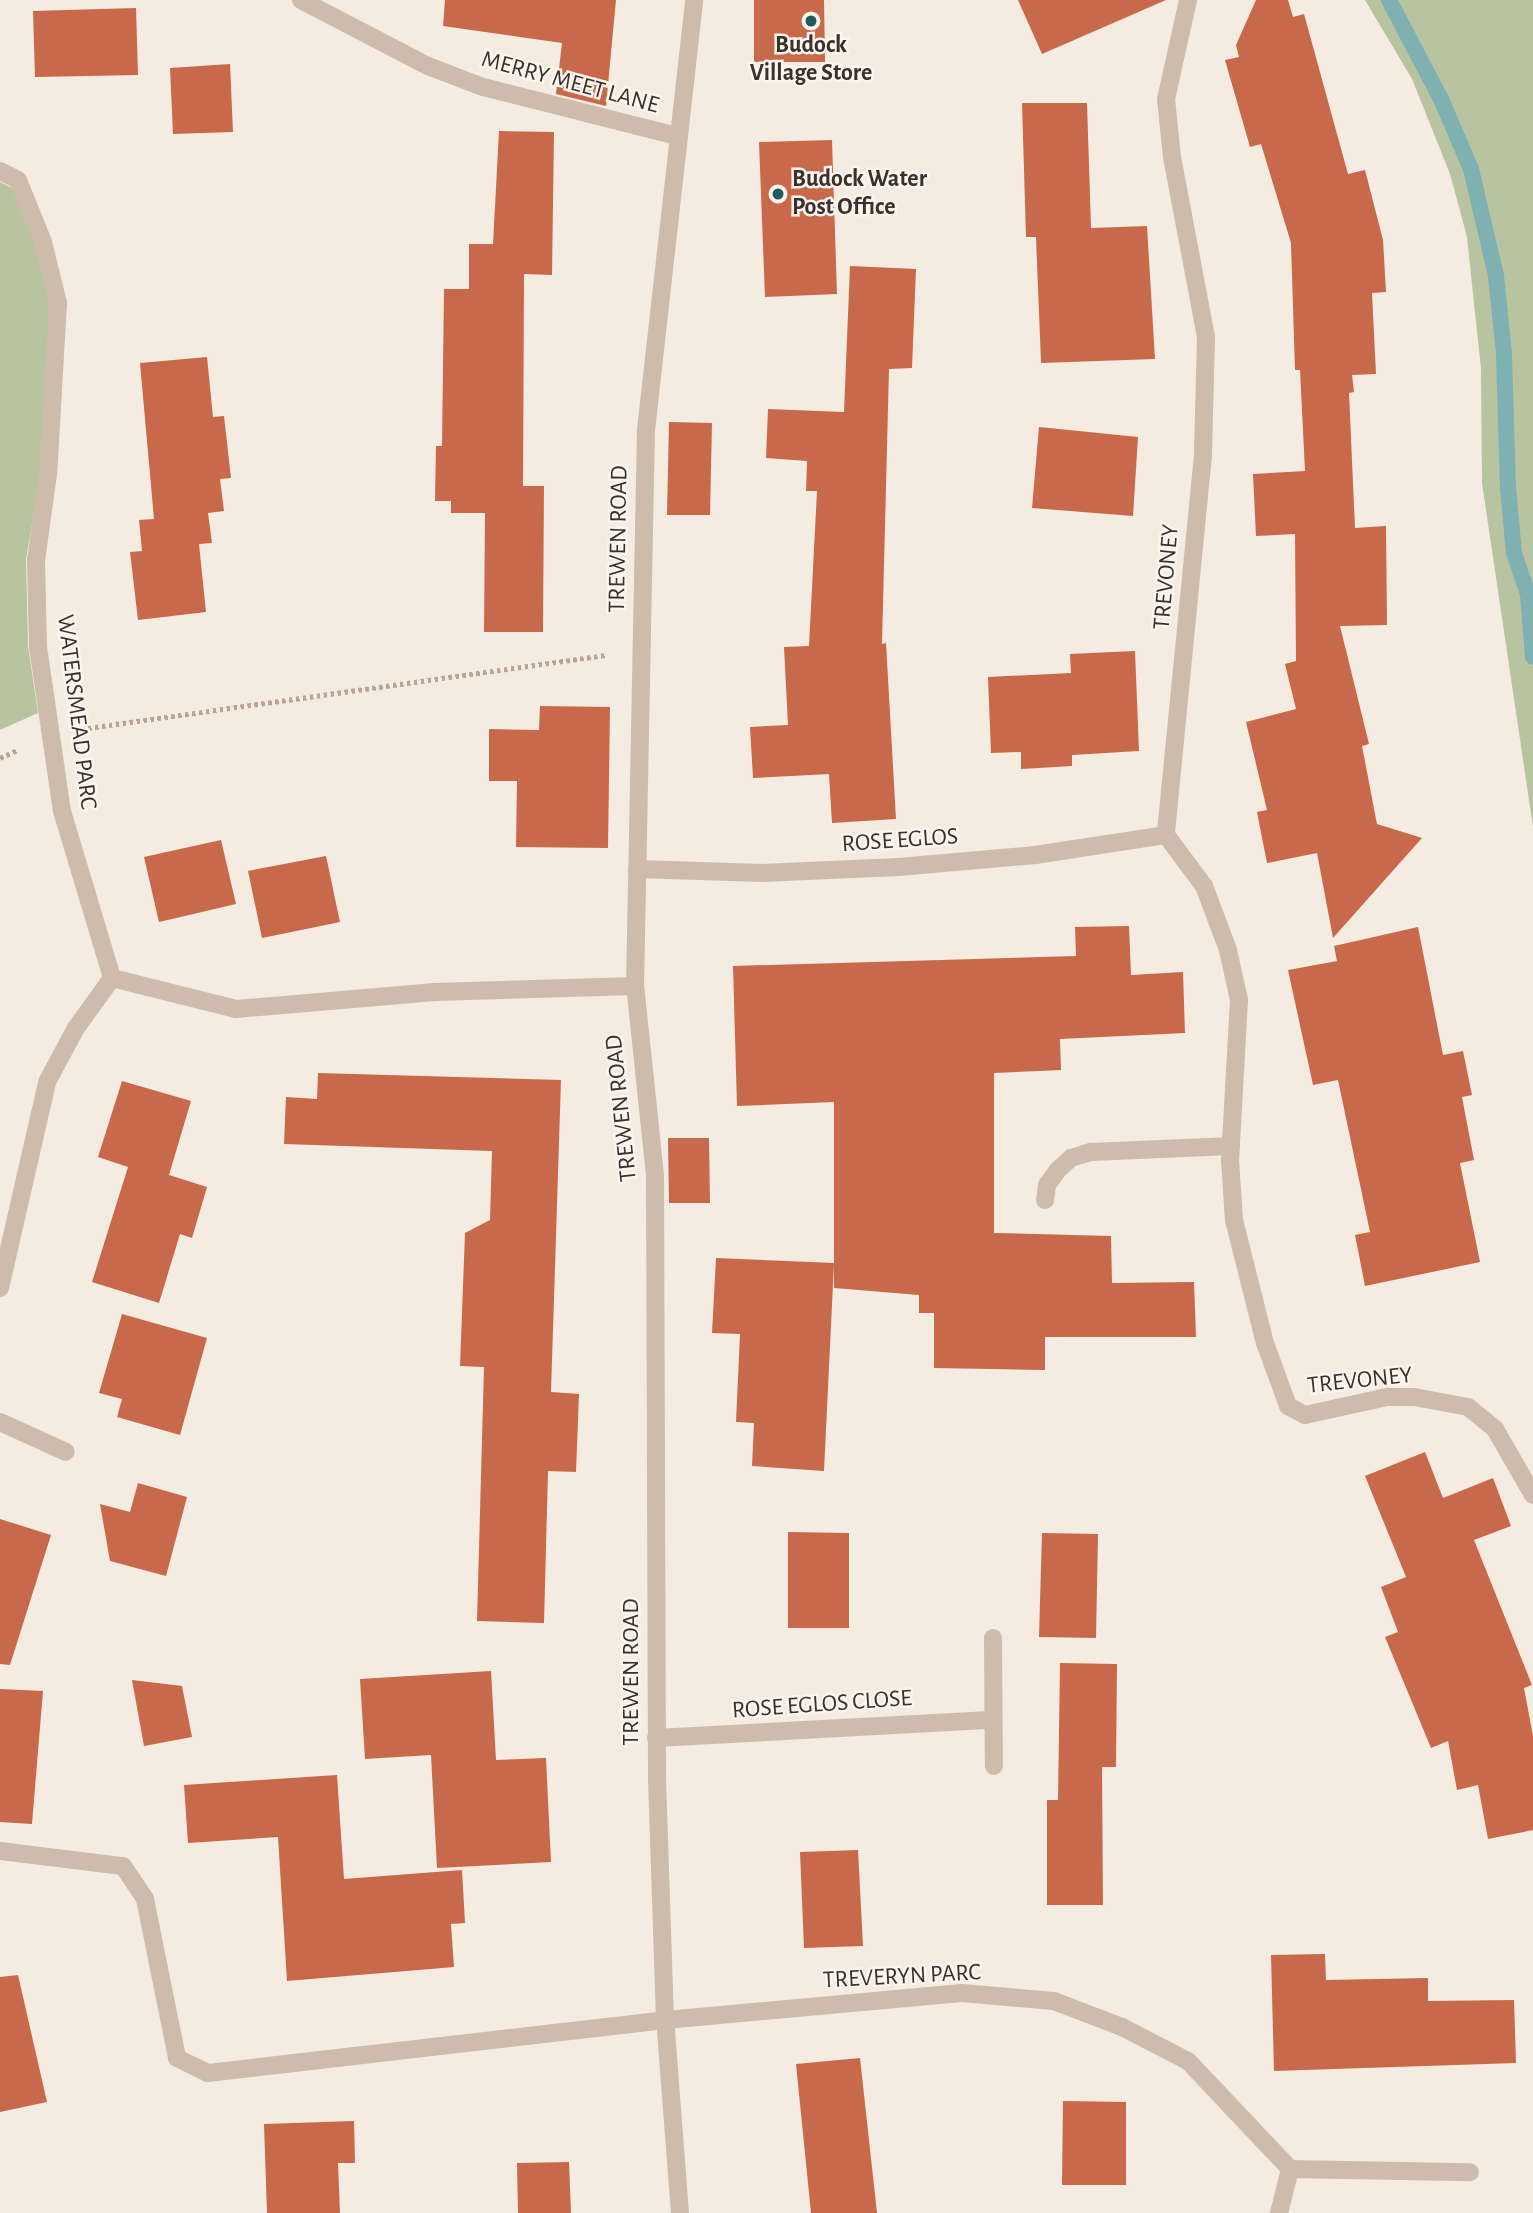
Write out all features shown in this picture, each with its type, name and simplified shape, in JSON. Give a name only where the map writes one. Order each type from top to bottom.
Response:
[{"type":"street","name":"MERRY MEET LANE","points":[[301,0],[428,66],[483,87],[677,136]]},
{"type":"street","name":"TREWEN ROAD","points":[[680,2213],[665,2020],[656,1738],[655,1175],[635,986],[646,430],[694,0]]},
{"type":"street","name":"TREVONEY","points":[[1188,0],[1166,99],[1172,157],[1206,337],[1203,456],[1166,835],[1204,886],[1228,950],[1239,1000],[1231,1146],[1234,1220],[1265,1343],[1288,1406],[1306,1415],[1387,1397],[1414,1397],[1468,1407],[1495,1429],[1533,1495]]},
{"type":"street","name":"WATERSMEAD PARC","points":[[0,171],[18,180],[43,242],[58,303],[48,474],[36,560],[38,647],[62,811],[112,978]]},
{"type":"street","name":"ROSE EGLOS","points":[[637,869],[762,873],[898,867],[1035,855],[1166,835]]},
{"type":"street","points":[[0,1288],[47,1082],[76,1028],[112,978],[236,1009],[435,992],[635,986]]},
{"type":"street","points":[[1045,1200],[1047,1185],[1057,1171],[1071,1158],[1091,1152],[1231,1146]]},
{"type":"street","points":[[0,1422],[66,1452]]},
{"type":"street","points":[[993,1638],[993,1766]]},
{"type":"street","name":"ROSE EGLOS CLOSE","points":[[656,1738],[991,1720]]},
{"type":"street","name":"TREVERYN PARC","points":[[0,1851],[123,1866],[145,1899],[177,2058],[208,2073],[665,2020],[962,1993],[1054,2001],[1122,2027],[1188,2062],[1290,2169]]},
{"type":"street","points":[[1279,2213],[1290,2169],[1470,2172]]},
{"type":"path","points":[[0,758],[50,733],[642,650]]},
{"type":"green space","points":[[1365,0],[1533,0],[1533,827],[1482,483],[1481,369],[1467,237],[1450,174],[1412,79]]},
{"type":"green space","points":[[0,182],[12,188],[36,244],[50,306],[41,473],[26,559],[28,646],[38,713],[0,730]]},
{"type":"building","points":[[445,0],[616,0],[606,106],[556,94],[562,43],[443,26]]},
{"type":"building","points":[[754,0],[824,0],[825,62],[754,62]]},
{"type":"building","points":[[1018,0],[1166,0],[1042,54]]},
{"type":"building","points":[[1256,0],[1288,0],[1293,17],[1304,14],[1348,174],[1365,170],[1383,240],[1386,292],[1372,293],[1376,374],[1352,375],[1354,392],[1349,393],[1355,528],[1386,526],[1387,625],[1340,626],[1369,744],[1362,746],[1377,824],[1422,838],[1333,938],[1317,853],[1267,863],[1257,812],[1267,810],[1246,722],[1296,709],[1285,664],[1296,661],[1295,534],[1256,536],[1253,474],[1305,471],[1300,370],[1295,370],[1291,243],[1261,144],[1250,147],[1225,60],[1239,57],[1236,45]]},
{"type":"building","points":[[136,8],[138,75],[35,77],[33,11]]},
{"type":"building","points":[[230,64],[233,132],[173,134],[170,68]]},
{"type":"building","points":[[1022,103],[1087,103],[1091,228],[1147,226],[1155,359],[1041,363],[1036,237],[1026,237]]},
{"type":"building","points":[[499,131],[554,132],[552,275],[524,274],[523,486],[544,486],[543,632],[484,632],[485,513],[451,513],[451,501],[435,501],[436,446],[442,446],[444,289],[469,289],[469,244],[493,244]]},
{"type":"building","points":[[832,140],[837,294],[765,297],[759,142]]},
{"type":"building","points":[[850,266],[916,269],[912,368],[889,369],[882,644],[886,643],[896,819],[832,823],[829,774],[753,778],[750,727],[788,725],[784,647],[809,646],[817,491],[806,491],[807,461],[766,458],[768,409],[844,412]]},
{"type":"building","points":[[207,357],[213,417],[224,416],[231,478],[220,479],[224,511],[208,513],[212,543],[199,544],[206,612],[138,620],[130,552],[142,551],[139,520],[154,519],[140,363]]},
{"type":"building","points":[[669,422],[712,423],[710,515],[667,515]]},
{"type":"building","points":[[1039,427],[1138,437],[1133,516],[1032,508]]},
{"type":"building","points":[[1135,651],[1139,751],[1072,755],[1072,766],[1021,769],[1021,752],[991,753],[988,677],[1071,673],[1070,654]]},
{"type":"building","points":[[540,706],[610,707],[608,848],[516,847],[517,781],[489,781],[489,729],[539,730]]},
{"type":"building","points":[[221,840],[236,904],[159,922],[144,857]]},
{"type":"building","points":[[326,856],[340,922],[262,938],[248,871]]},
{"type":"building","points":[[1129,926],[1131,975],[1183,972],[1185,1033],[1060,1039],[1061,1070],[994,1073],[994,1233],[1111,1236],[1112,1283],[1194,1282],[1196,1337],[1045,1337],[1045,1370],[934,1368],[934,1313],[919,1313],[919,1295],[834,1288],[834,1102],[737,1106],[733,966],[1076,956],[1075,927]]},
{"type":"building","points":[[1418,927],[1443,1055],[1463,1051],[1472,1095],[1462,1097],[1474,1160],[1460,1163],[1480,1262],[1365,1286],[1355,1235],[1370,1232],[1338,1080],[1313,1085],[1288,970],[1337,961],[1334,946]]},
{"type":"building","points":[[318,1073],[561,1080],[551,1392],[579,1394],[576,1472],[548,1471],[544,1623],[477,1621],[484,1367],[460,1366],[465,1233],[490,1220],[492,1151],[284,1144],[286,1097],[317,1099]]},
{"type":"building","points":[[122,1081],[191,1101],[169,1175],[207,1187],[192,1238],[180,1234],[159,1303],[92,1282],[128,1167],[98,1157]]},
{"type":"building","points":[[668,1138],[709,1138],[710,1203],[669,1203]]},
{"type":"building","points":[[716,1258],[834,1263],[824,1471],[752,1466],[754,1423],[736,1422],[740,1334],[712,1333]]},
{"type":"building","points":[[122,1314],[207,1338],[180,1435],[117,1417],[122,1399],[99,1393]]},
{"type":"building","points":[[1425,1452],[1443,1498],[1493,1478],[1511,1526],[1474,1540],[1532,1685],[1524,1688],[1533,1736],[1533,1830],[1488,1839],[1478,1785],[1457,1790],[1448,1741],[1431,1748],[1385,1637],[1398,1632],[1381,1587],[1406,1577],[1365,1476]]},
{"type":"building","points":[[138,1483],[187,1497],[166,1576],[110,1561],[100,1504],[130,1512]]},
{"type":"building","points":[[0,1519],[51,1535],[10,1665],[0,1664]]},
{"type":"building","points":[[788,1532],[849,1533],[849,1628],[788,1628]]},
{"type":"building","points":[[1042,1533],[1098,1534],[1096,1638],[1039,1637]]},
{"type":"building","points":[[1060,1663],[1117,1664],[1116,1767],[1102,1767],[1103,1905],[1047,1905],[1047,1800],[1058,1800]]},
{"type":"building","points":[[491,1671],[496,1760],[546,1758],[551,1862],[437,1868],[431,1755],[365,1759],[360,1679]]},
{"type":"building","points":[[132,1680],[182,1686],[192,1737],[144,1746]]},
{"type":"building","points":[[0,1689],[43,1691],[32,1824],[0,1822]]},
{"type":"building","points":[[337,1775],[344,1879],[462,1870],[465,1923],[451,1924],[454,1967],[287,1981],[278,1837],[188,1843],[184,1785]]},
{"type":"building","points":[[858,1850],[863,1946],[804,1948],[800,1852]]},
{"type":"building","points":[[1325,1954],[1326,1980],[1428,1978],[1428,2001],[1514,2000],[1516,2063],[1274,2071],[1271,1955]]},
{"type":"building","points":[[18,1975],[47,2102],[0,2112],[0,1977]]},
{"type":"building","points":[[860,2058],[877,2213],[811,2213],[796,2064]]},
{"type":"building","points":[[1063,2101],[1126,2102],[1126,2185],[1062,2185]]},
{"type":"building","points":[[354,2121],[355,2163],[338,2163],[340,2213],[267,2213],[264,2124]]},
{"type":"building","points":[[569,2162],[571,2213],[518,2213],[517,2163]]},
{"type":"waterway","points":[[1389,0],[1441,99],[1471,169],[1496,276],[1504,354],[1508,488],[1514,553],[1528,594],[1533,657]]},
{"type":"place","name":"Budock Village Store","points":[[811,21]]},
{"type":"place","name":"Budock Water Post Office","points":[[778,194]]}]
